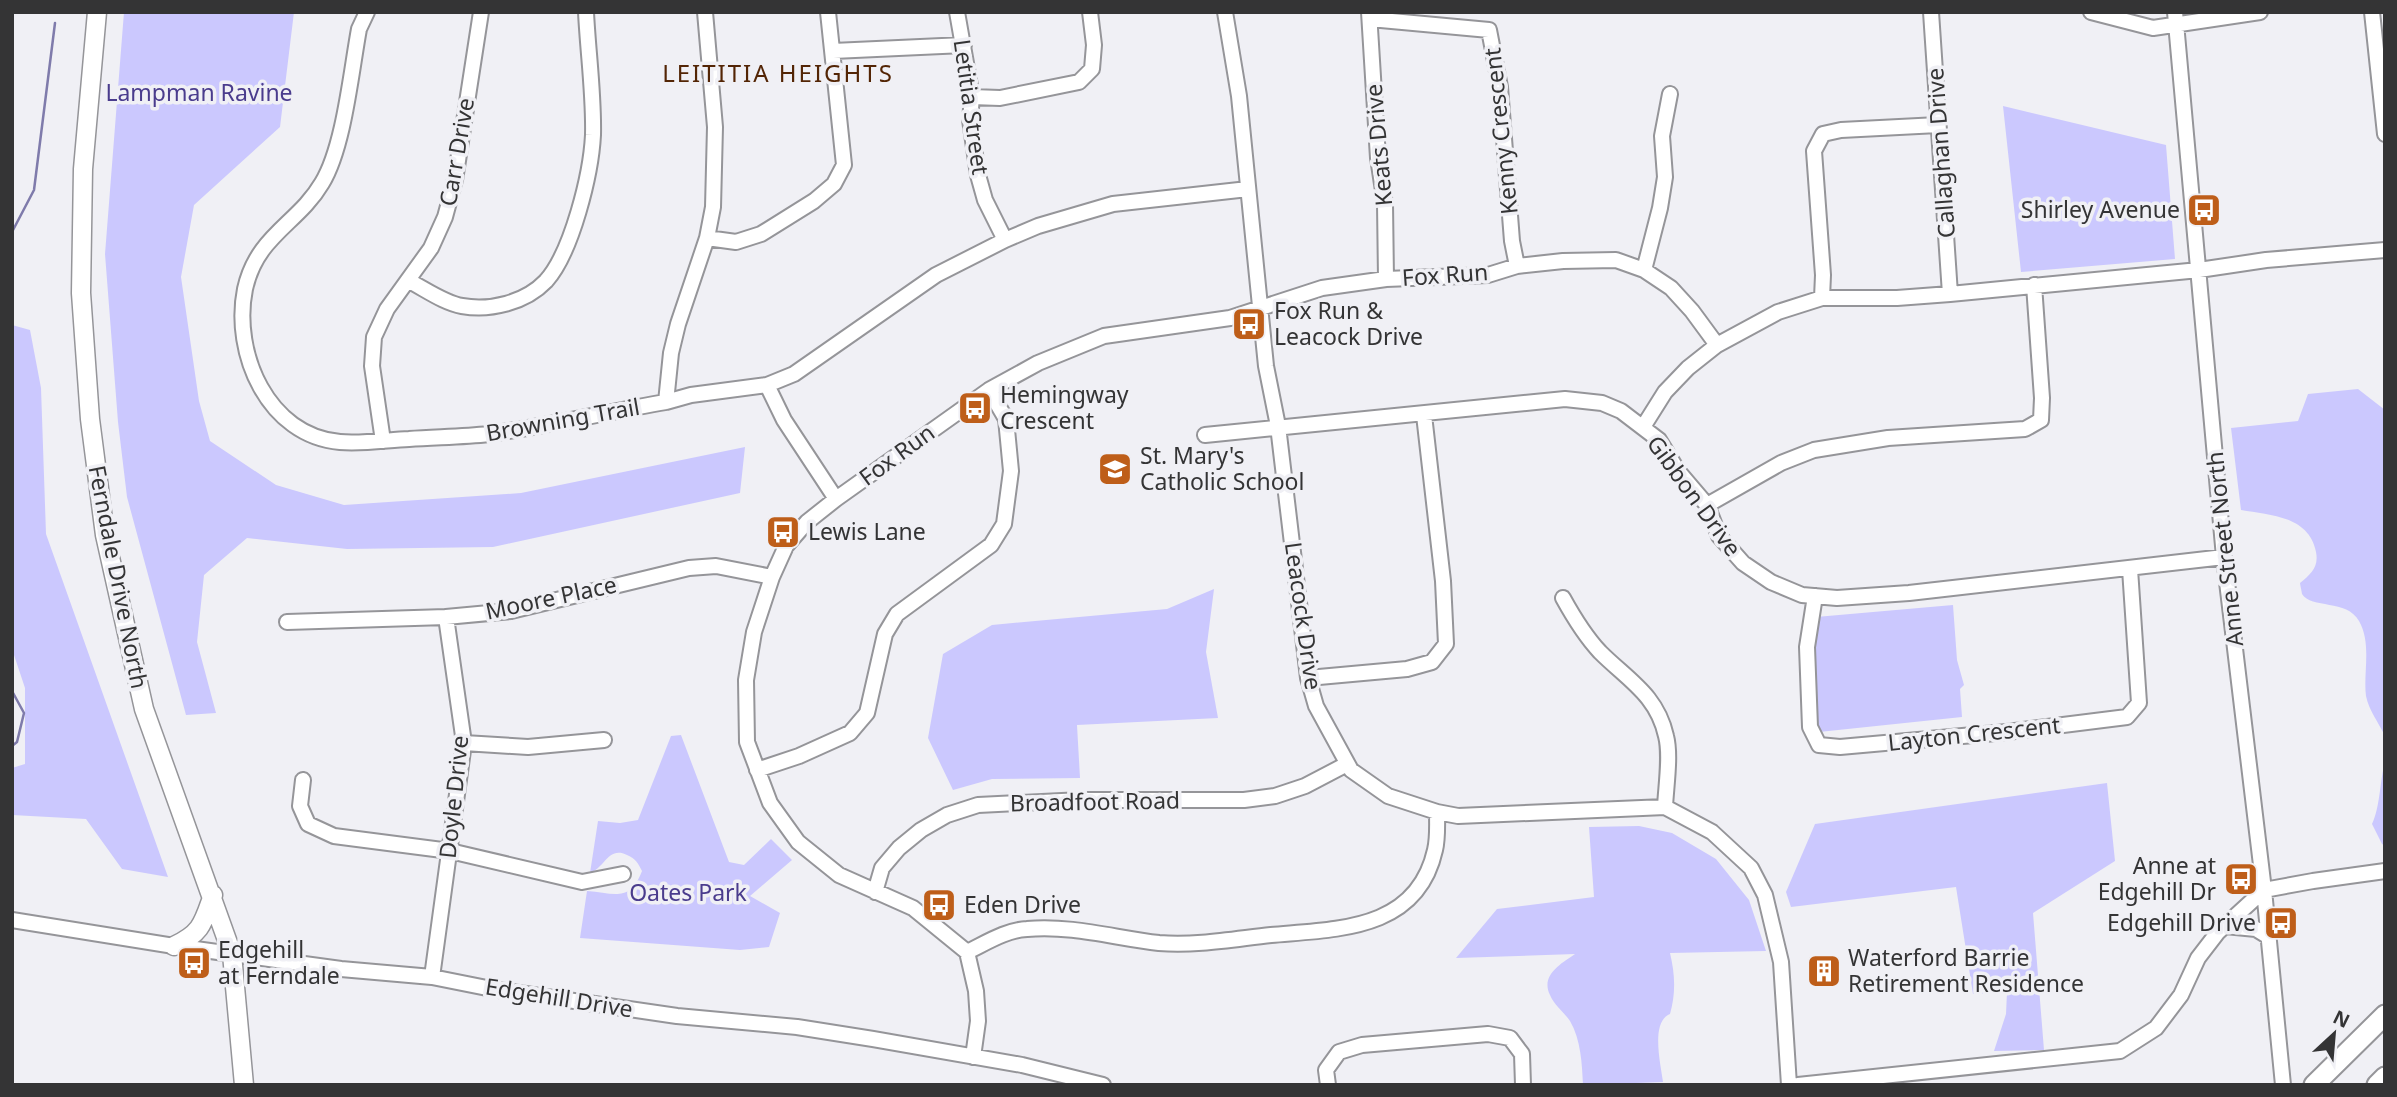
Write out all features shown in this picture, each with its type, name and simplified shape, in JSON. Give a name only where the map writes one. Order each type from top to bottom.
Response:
[{"type":"highway","points":[[2314,1085],[2385,1014]]},
{"type":"highway","points":[[2377,1085],[2385,1077]]},
{"type":"main road","name":"Ferndale Drive North","points":[[97,12],[83,169],[82,293],[90,419],[105,535],[144,709],[232,954],[244,1085]]},
{"type":"main road","points":[[174,946],[193,937],[203,922],[213,895]]},
{"type":"street","name":"Browning Trail","points":[[367,12],[359,29],[335,155],[322,184],[301,210],[276,232],[256,258],[245,290],[244,322],[248,355],[255,380],[279,414],[307,433],[339,442],[487,434],[666,402],[691,395],[767,385],[794,374],[936,275],[1038,226],[1113,204],[1248,189]]},
{"type":"street","name":"Carr Drive","points":[[383,441],[372,366],[374,337],[387,309],[409,281],[445,217],[455,180],[481,12]]},
{"type":"street","points":[[409,281],[459,306],[487,309],[518,300],[545,282],[562,257],[582,200],[593,136],[586,12]]},
{"type":"street","points":[[666,402],[671,353],[707,238],[713,207],[715,127],[705,12]]},
{"type":"street","points":[[707,238],[736,242],[761,234],[814,201],[834,184],[844,165],[828,12]]},
{"type":"street","name":"Letitia Street","points":[[957,12],[972,97],[970,120],[978,175],[985,200],[1005,240]]},
{"type":"street","points":[[972,97],[1000,98],[1079,82],[1092,69],[1094,45],[1090,12]]},
{"type":"street","name":"Leacock Drive","points":[[1225,12],[1239,96],[1266,366],[1278,426],[1308,678],[1315,706],[1350,770],[1388,796],[1458,817],[1665,807]]},
{"type":"street","name":"Callaghan Drive","points":[[1931,12],[1950,294]]},
{"type":"street","points":[[2091,12],[2153,28],[2175,18],[2260,12]]},
{"type":"street","points":[[2372,12],[2385,134]]},
{"type":"street","name":"Kenny Crescent","points":[[1370,16],[1489,30],[1500,87],[1512,241],[1517,266]]},
{"type":"street","name":"Keats Drive","points":[[1370,16],[1378,158],[1385,204],[1386,279]]},
{"type":"street","name":"Anne Street North","points":[[2175,18],[2224,557],[2264,890],[2283,1085]]},
{"type":"street","points":[[833,51],[964,45]]},
{"type":"street","points":[[1644,270],[1665,177],[1662,136],[1670,94]]},
{"type":"street","points":[[1822,298],[1823,275],[1814,151],[1823,134],[1841,130],[1938,125]]},
{"type":"street","points":[[1643,427],[1665,393],[1688,368],[1717,345],[1779,312],[1822,298],[1897,298],[1950,294],[2385,250]]},
{"type":"street","name":"Fox Run","points":[[967,952],[913,908],[839,875],[798,842],[770,803],[757,770],[747,742],[746,680],[754,632],[772,577],[786,546],[807,522],[989,390],[1038,363],[1104,336],[1230,318],[1322,288],[1386,279],[1488,275],[1517,266],[1563,261],[1616,260],[1644,270],[1671,288],[1717,345]]},
{"type":"street","points":[[1707,505],[1781,463],[1814,450],[1888,438],[2025,429],[2041,420],[2042,398],[2034,285]]},
{"type":"street","points":[[767,385],[784,420],[836,499]]},
{"type":"street","points":[[757,770],[799,756],[850,733],[867,713],[885,634],[897,614],[991,545],[1004,524],[1011,471],[1006,419],[989,390]]},
{"type":"street","name":"Gibbon Drive","points":[[1205,435],[1565,399],[1602,403],[1621,411],[1659,440],[1678,471],[1707,505],[1719,536],[1743,563],[1771,582],[1802,595],[1837,598],[1909,593],[2224,557]]},
{"type":"street","points":[[1308,678],[1407,669],[1432,662],[1446,644],[1443,580],[1424,415]]},
{"type":"street","name":"Moore Place","points":[[287,622],[446,617],[511,611],[689,568],[716,566],[772,577]]},
{"type":"street","name":"Layton Crescent","points":[[1815,596],[1807,647],[1810,727],[1819,745],[1840,747],[2007,732],[2127,717],[2139,703],[2130,569]]},
{"type":"street","points":[[1563,598],[1580,629],[1646,693],[1659,713],[1667,738],[1665,807],[1712,832],[1751,868],[1765,895],[1781,962],[1789,1085]]},
{"type":"street","name":"Doyle Drive","points":[[432,977],[464,743],[446,617]]},
{"type":"street","points":[[464,743],[527,747],[604,740]]},
{"type":"street","name":"Broadfoot Road","points":[[875,892],[882,867],[899,848],[921,830],[947,815],[978,805],[1082,800],[1244,800],[1275,796],[1304,786],[1347,764]]},
{"type":"street","points":[[303,780],[300,806],[308,824],[334,836],[450,851],[582,881],[623,874]]},
{"type":"street","points":[[973,1057],[978,1021],[976,991],[967,952],[1004,934],[1025,929],[1079,930],[1160,943],[1190,943],[1353,927],[1384,917],[1411,898],[1428,873],[1436,848],[1437,812]]},
{"type":"street","points":[[1798,1085],[2120,1051],[2156,1028],[2181,995],[2198,958],[2225,926],[2264,890],[2385,871]]},
{"type":"street","name":"Edgehill Drive","points":[[12,920],[341,969],[432,977],[492,989],[677,1016],[797,1027],[1022,1065],[1103,1085]]},
{"type":"street","points":[[2225,926],[2256,929],[2269,937]]},
{"type":"street","points":[[1328,1085],[1326,1070],[1339,1052],[1362,1045],[1488,1034],[1510,1038],[1522,1054],[1523,1085]]},
{"type":"green space","name":"Lampman Ravine","points":[[124,12],[294,12],[280,127],[194,205],[181,277],[199,401],[210,441],[276,485],[344,505],[521,493],[745,447],[740,493],[493,547],[347,549],[247,538],[204,575],[197,642],[216,713],[186,715],[127,497],[118,422],[105,254]]},
{"type":"green space","points":[[2003,106],[2166,145],[2175,259],[2021,272]]},
{"type":"green space","points":[[12,325],[30,330],[41,388],[46,534],[168,877],[122,869],[86,819],[12,815],[12,768],[25,764],[25,688],[12,649]]},
{"type":"green space","points":[[2358,389],[2385,410],[2385,736],[2367,701],[2365,639],[2359,621],[2346,610],[2307,599],[2302,594],[2300,583],[2313,570],[2317,557],[2312,540],[2305,531],[2287,519],[2241,510],[2231,428],[2298,421],[2308,394]]},
{"type":"green space","points":[[1214,589],[1206,652],[1218,718],[1077,725],[1080,778],[992,779],[953,790],[928,738],[943,654],[992,625],[1167,609]]},
{"type":"green space","points":[[1953,605],[1957,660],[1964,685],[1960,689],[1962,717],[1819,732],[1811,641],[1816,617]]},
{"type":"green space","name":"Oates Park","points":[[681,735],[729,862],[744,865],[771,839],[792,860],[750,896],[780,913],[769,947],[740,950],[580,938],[587,891],[613,894],[626,892],[632,888],[642,871],[635,860],[615,853],[590,873],[598,821],[620,823],[638,820],[671,736]]},
{"type":"green space","points":[[2385,761],[2385,846],[2372,824]]},
{"type":"green space","points":[[2107,783],[2115,861],[2033,913],[2044,1050],[1994,1051],[2006,1014],[2007,992],[1973,994],[1956,887],[1791,907],[1786,892],[1815,824]]},
{"type":"green space","points":[[1639,826],[1672,833],[1716,859],[1749,900],[1766,951],[1670,953],[1674,976],[1673,999],[1670,1014],[1660,1026],[1658,1035],[1663,1082],[1583,1085],[1577,1036],[1570,1021],[1554,1002],[1548,988],[1548,981],[1554,970],[1575,954],[1456,958],[1497,909],[1594,897],[1589,827]]},
{"type":"waterway","points":[[12,232],[34,190],[55,23]]},
{"type":"waterway","points":[[12,691],[24,713],[17,742],[12,746]]},
{"type":"place","name":"Shirley Avenue","points":[[2204,210]]},
{"type":"place","name":"Fox Run & Leacock Drive","points":[[1249,324]]},
{"type":"place","name":"Hemingway Crescent","points":[[975,408]]},
{"type":"place","name":"St. Mary's Catholic School","points":[[1115,469]]},
{"type":"place","name":"Lewis Lane","points":[[783,532]]},
{"type":"place","name":"Anne at Edgehill Dr","points":[[2241,879]]},
{"type":"place","name":"Eden Drive","points":[[939,905]]},
{"type":"place","name":"Edgehill Drive","points":[[2281,923]]},
{"type":"place","name":"Edgehill at Ferndale","points":[[194,963]]},
{"type":"place","name":"Waterford Barrie Retirement Residence","points":[[1824,971]]},
{"type":"district","name":"LEITITIA HEIGHTS","points":[[778,74]]}]
